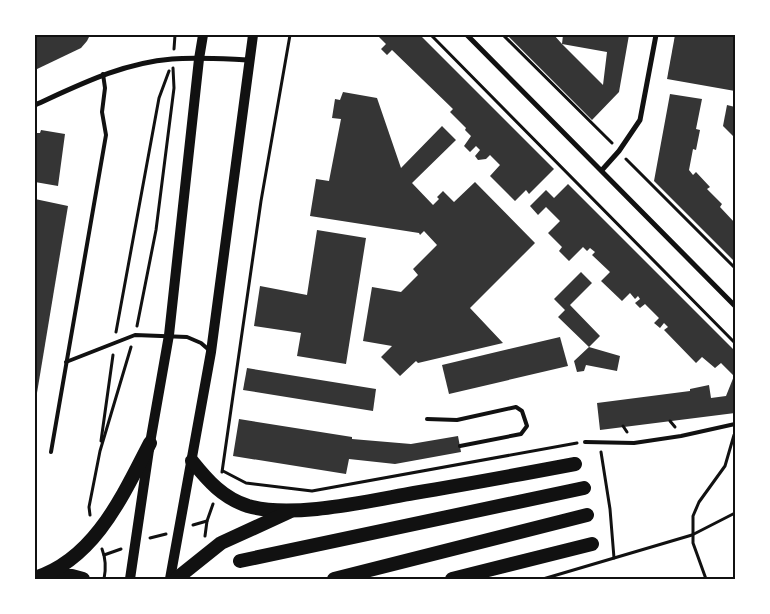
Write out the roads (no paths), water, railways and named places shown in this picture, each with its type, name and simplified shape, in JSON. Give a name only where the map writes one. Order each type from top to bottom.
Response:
[{"type":"highway","points":[[40,576],[66,562],[80,551],[103,527],[150,443]]},
{"type":"highway","points":[[192,461],[218,491],[236,501],[250,506],[292,511],[364,502],[576,464]]},
{"type":"highway","points":[[240,561],[584,488]]},
{"type":"highway","points":[[176,579],[221,543],[292,511]]},
{"type":"highway","points":[[334,579],[587,515]]},
{"type":"highway","points":[[452,579],[592,544]]},
{"type":"highway","points":[[40,576],[72,576],[84,579]]},
{"type":"main road","points":[[130,579],[150,443],[169,335],[203,35]]},
{"type":"main road","points":[[170,579],[211,352],[253,35]]},
{"type":"street","points":[[467,35],[735,306]]},
{"type":"street","points":[[602,170],[619,151],[640,120],[656,35]]},
{"type":"street","points":[[35,105],[103,74],[126,67],[173,59],[249,60]]},
{"type":"lane","points":[[51,452],[106,135],[102,112],[105,88],[103,74]]},
{"type":"lane","points":[[66,362],[135,335],[187,337],[201,343],[211,352]]},
{"type":"lane","points":[[427,419],[457,420],[516,407],[522,411],[527,426],[522,434],[460,446]]},
{"type":"lane","points":[[585,442],[634,443],[681,436],[735,424]]}]
